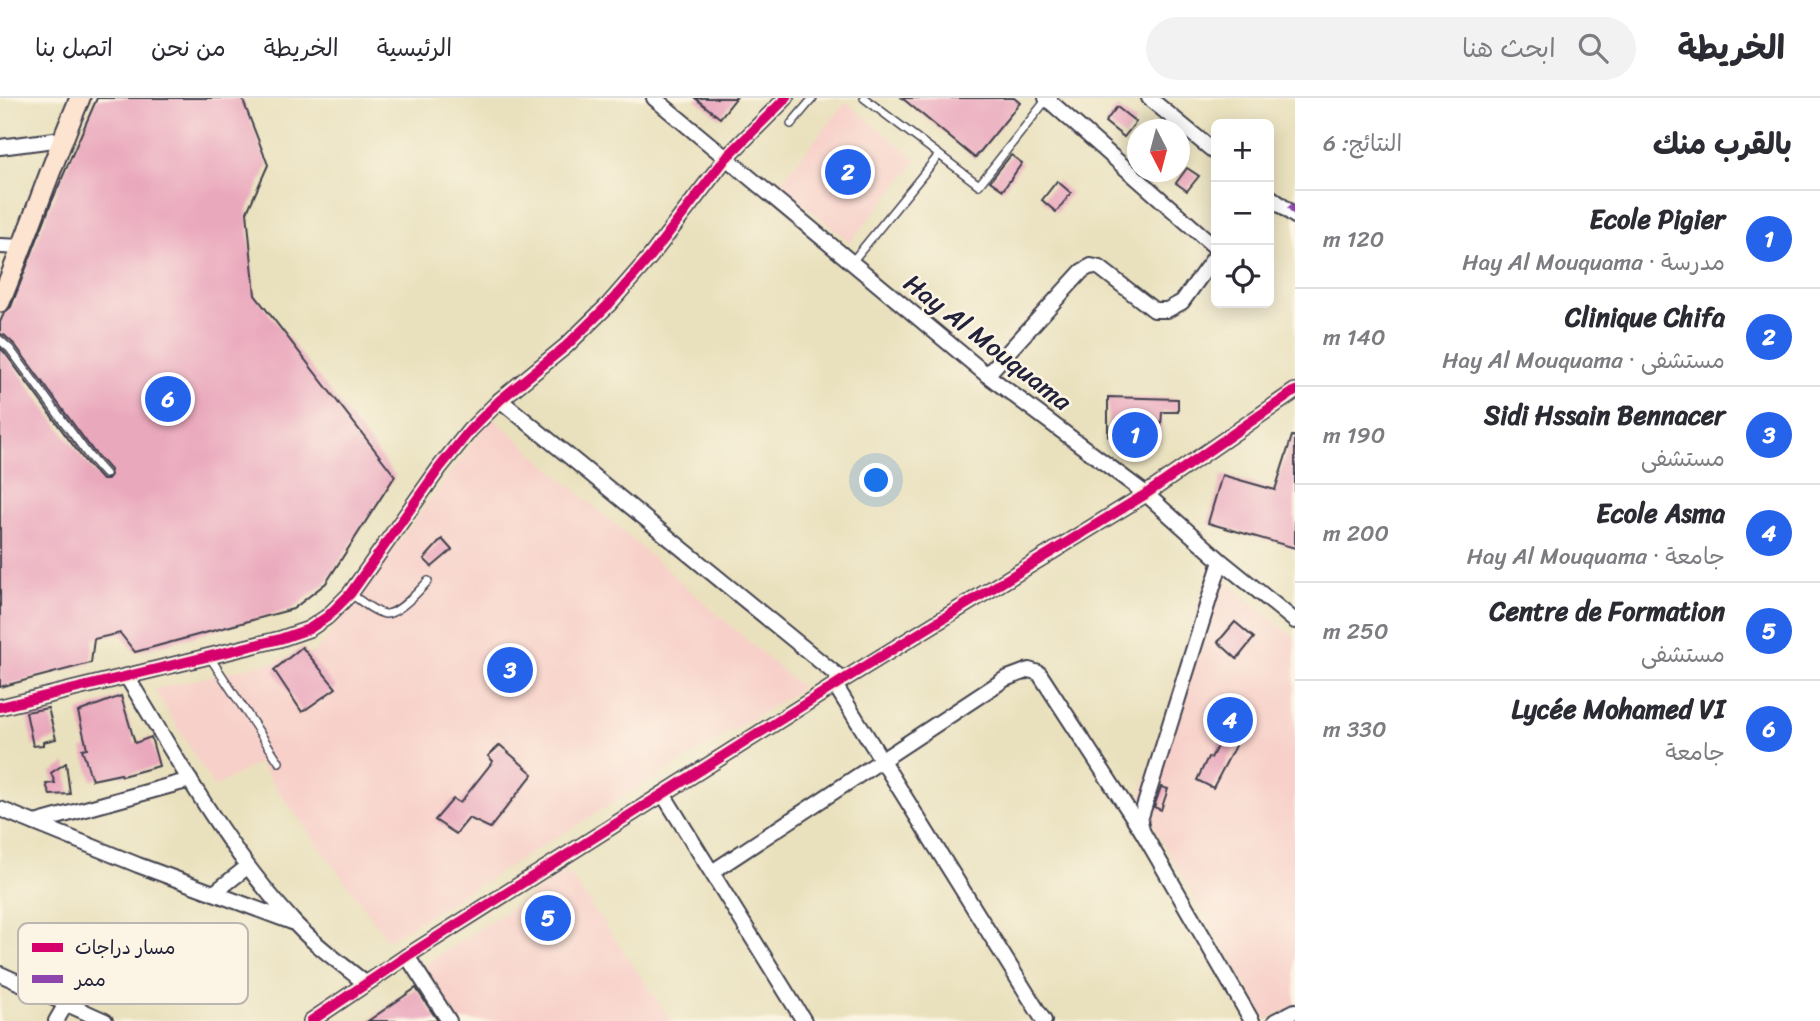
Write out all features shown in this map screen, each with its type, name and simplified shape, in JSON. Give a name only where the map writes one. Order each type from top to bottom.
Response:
[{"type":"main road","points":[[0,302],[80,98]]},
{"type":"street","name":"Hay Al Mouquama","points":[[654,98],[987,375],[1146,494],[1221,561],[1295,621]]},
{"type":"street","points":[[0,707],[280,639],[309,629],[327,617],[350,594],[440,467],[470,430],[500,400],[566,346],[609,304],[650,257],[726,158],[786,98]]},
{"type":"street","points":[[1046,98],[1213,245]]},
{"type":"street","points":[[1149,98],[1211,149]]},
{"type":"street","points":[[0,147],[62,139]]},
{"type":"street","points":[[1274,200],[1295,216]]},
{"type":"street","points":[[0,246],[23,247]]},
{"type":"street","points":[[987,375],[1082,271],[1091,267],[1100,268],[1154,310],[1167,310],[1182,302],[1211,262]]},
{"type":"street","points":[[311,1021],[407,956],[839,682],[1146,494],[1295,391]]},
{"type":"street","points":[[500,400],[839,682],[882,760],[1044,1021]]},
{"type":"street","points":[[1142,831],[1140,820],[1221,561]]},
{"type":"street","points":[[712,872],[1004,679],[1029,670],[1039,673],[1142,831],[1252,1021]]},
{"type":"street","points":[[127,677],[247,867],[294,923],[365,983]]},
{"type":"street","points":[[36,823],[190,780]]},
{"type":"street","points":[[663,794],[804,1021]]},
{"type":"street","points":[[0,808],[138,865],[294,923]]},
{"type":"street","points":[[214,893],[247,867]]},
{"type":"street","points":[[407,956],[449,1021]]},
{"type":"street","points":[[0,974],[18,982]]},
{"type":"street","points":[[56,1021],[66,1004],[105,1021]]},
{"type":"street","points":[[1275,1021],[1295,1011]]},
{"type":"lane","points":[[791,124],[813,98]]},
{"type":"lane","points":[[864,98],[979,185],[1046,98]]},
{"type":"lane","points":[[850,263],[939,155]]},
{"type":"lane","points":[[0,340],[10,349],[105,474]]},
{"type":"lane","points":[[350,594],[386,614],[394,612],[428,581]]},
{"type":"lane","points":[[208,655],[279,762]]},
{"type":"shaded area","points":[[846,102],[918,160],[850,242],[779,184]]},
{"type":"shaded area","points":[[492,417],[802,688],[388,940],[258,763],[214,787],[154,689],[316,652]]},
{"type":"shaded area","points":[[1210,569],[1295,638],[1295,1006],[1266,1020],[1139,802]]},
{"type":"shaded area","points":[[567,871],[672,1021],[459,1021],[423,966]]},
{"type":"building","points":[[97,98],[242,98],[268,165],[247,212],[255,295],[395,476],[326,583],[293,609],[135,652],[120,633],[94,639],[91,663],[0,687],[0,348],[84,460],[102,480],[107,480],[111,475],[110,470],[15,345],[0,334],[0,322],[11,307],[52,201]]},
{"type":"building","points":[[695,98],[736,98],[720,118]]},
{"type":"building","points":[[902,98],[1014,98],[1020,103],[975,158]]},
{"type":"building","points":[[1117,107],[1132,119],[1127,119],[1127,133],[1124,137],[1105,122]]},
{"type":"building","points":[[1011,155],[1022,163],[1003,190],[990,181]]},
{"type":"building","points":[[1190,170],[1199,176],[1187,191],[1176,183],[1190,182]]},
{"type":"building","points":[[1057,181],[1071,193],[1056,212],[1042,200]]},
{"type":"building","points":[[1108,397],[1178,399],[1178,412],[1162,412],[1160,442],[1124,447],[1123,439],[1108,436]]},
{"type":"building","points":[[1292,436],[1295,436],[1295,548],[1208,523],[1222,475],[1275,490]]},
{"type":"building","points":[[442,539],[452,550],[432,567],[424,559]]},
{"type":"building","points":[[1235,622],[1254,638],[1237,659],[1218,642]]},
{"type":"building","points":[[302,647],[336,688],[302,712],[274,670]]},
{"type":"building","points":[[121,696],[135,743],[151,737],[159,766],[122,776],[121,774],[92,780],[82,749],[87,748],[78,712]]},
{"type":"building","points":[[48,708],[56,739],[33,746],[26,712]]},
{"type":"building","points":[[1224,733],[1238,740],[1213,788],[1197,780]]},
{"type":"building","points":[[500,745],[533,774],[490,828],[469,818],[456,834],[435,820],[453,799],[460,803],[493,761],[488,756]]},
{"type":"building","points":[[66,763],[70,794],[50,795],[46,784],[55,783],[51,773]]},
{"type":"building","points":[[1161,787],[1168,789],[1161,810],[1154,807]]},
{"type":"building","points":[[416,988],[438,1021],[368,1021]]},
{"type":"marked path","points":[[1290,211],[1295,207]]},
{"type":"cycle path","points":[[0,707],[280,639],[309,629],[327,617],[350,594],[440,467],[470,430],[500,400],[566,346],[609,304],[650,257],[726,158],[786,98]]},
{"type":"cycle path","points":[[311,1021],[407,956],[843,680],[1146,494],[1295,391]]},
{"type":"place","name":"Clinique Chifa","points":[[848,172]]},
{"type":"place","name":"Lycée Mohamed VI","points":[[168,399]]},
{"type":"place","name":"Ecole Pigier","points":[[1135,435]]},
{"type":"place","name":"Sidi Hssain Bennacer","points":[[510,670]]},
{"type":"place","name":"Ecole Asma","points":[[1230,720]]},
{"type":"place","name":"Centre de Formation","points":[[548,918]]}]
